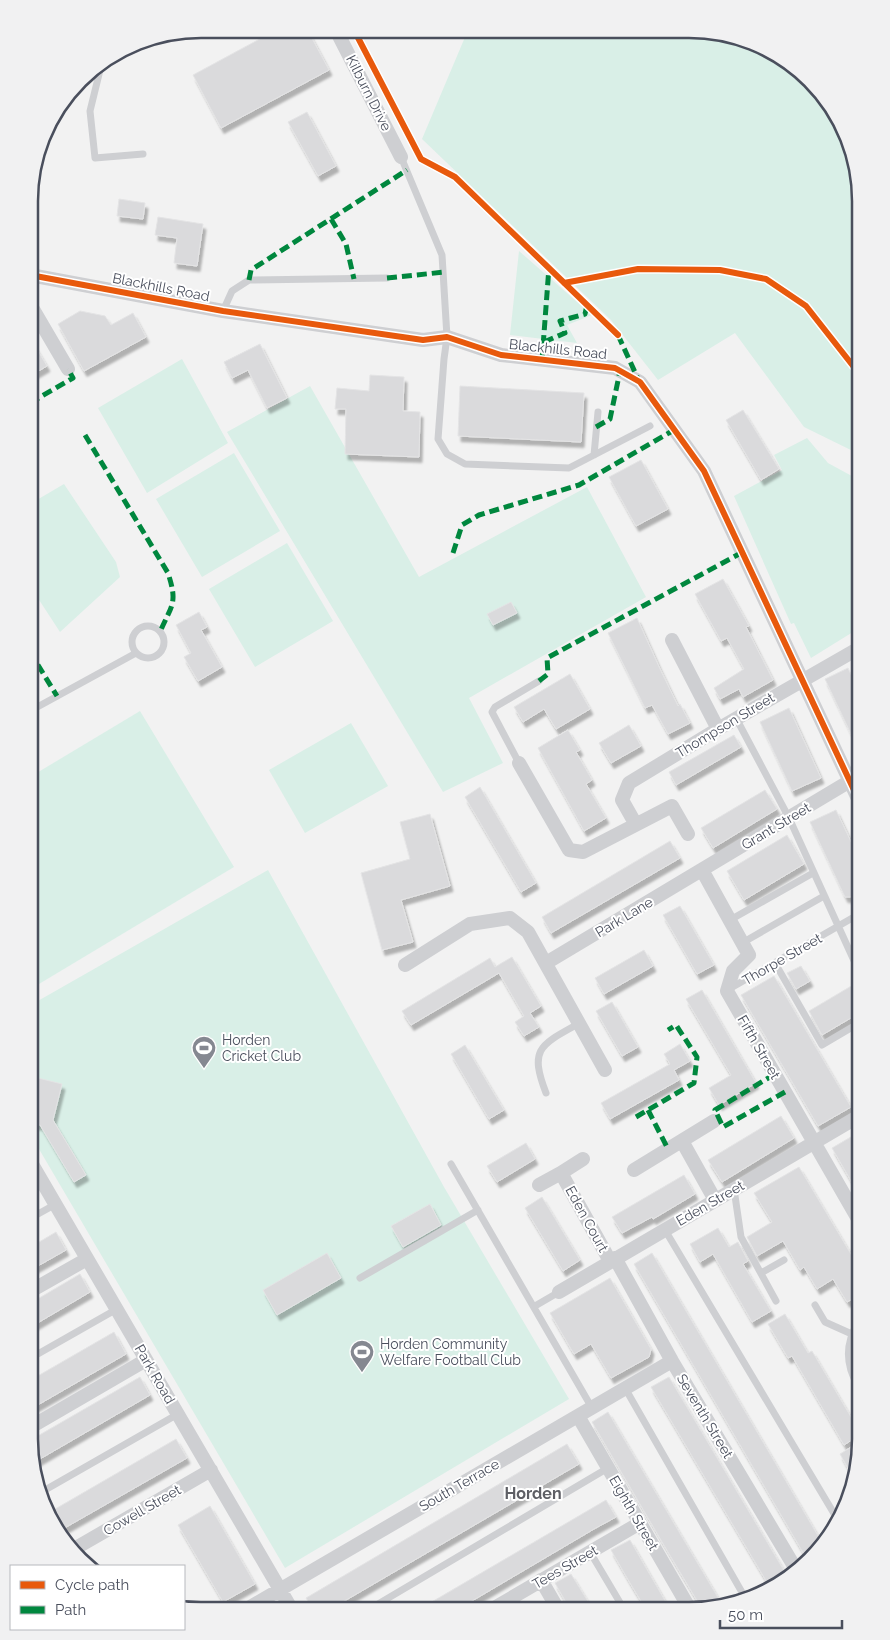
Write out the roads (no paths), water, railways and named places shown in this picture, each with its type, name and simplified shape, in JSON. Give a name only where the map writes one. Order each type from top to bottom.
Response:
[{"type":"street","name":"Kilburn Drive","points":[[340,38],[401,157]]},
{"type":"street","name":"Blackhills Road","points":[[38,276],[223,311],[423,340],[447,337],[502,355],[615,368],[640,382],[704,471],[852,786]]},
{"type":"street","points":[[38,318],[68,369]]},
{"type":"street","points":[[672,640],[718,728]]},
{"type":"street","name":"Thompson Street","points":[[635,824],[622,800],[629,784],[718,728],[852,652]]},
{"type":"street","points":[[519,763],[569,850],[583,852],[672,806],[688,834]]},
{"type":"street","name":"Grant Street","points":[[702,870],[850,782]]},
{"type":"street","points":[[702,870],[749,955],[734,971],[727,991]]},
{"type":"street","name":"Park Lane","points":[[546,963],[702,870]]},
{"type":"street","points":[[405,965],[470,924],[510,918],[528,932],[605,1070]]},
{"type":"street","name":"Fifth Street","points":[[727,991],[852,1208]]},
{"type":"street","name":"Eden Street","points":[[559,1292],[852,1120]]},
{"type":"street","points":[[634,1170],[714,1121]]},
{"type":"street","points":[[682,1141],[715,1200]]},
{"type":"street","points":[[561,1173],[583,1159]]},
{"type":"street","name":"Eden Court","points":[[539,1185],[561,1173],[612,1260]]},
{"type":"street","name":"Park Road","points":[[38,1174],[287,1602]]},
{"type":"street","points":[[38,1287],[88,1259]]},
{"type":"street","name":"Seventh Street","points":[[612,1260],[793,1565]]},
{"type":"street","points":[[38,1423],[146,1360]]},
{"type":"street","name":"South Terrace","points":[[259,1602],[672,1361]]},
{"type":"street","name":"Eighth Street","points":[[578,1416],[686,1602]]},
{"type":"street","name":"Cowell Street","points":[[78,1547],[210,1470]]},
{"type":"street","name":"Tees Street","points":[[504,1602],[640,1523]]},
{"type":"street","points":[[541,1580],[554,1602]]},
{"type":"lane","points":[[99,73],[90,111],[95,158],[143,154]]},
{"type":"lane","points":[[401,157],[442,255],[447,337],[438,440],[447,454],[465,464],[569,468],[650,426]]},
{"type":"lane","points":[[223,311],[232,291],[249,280],[387,278]]},
{"type":"lane","points":[[38,328],[42,325]]},
{"type":"lane","points":[[594,455],[598,412]]},
{"type":"lane","points":[[153,627],[160,632],[164,639],[163,648],[158,654],[151,658],[143,658],[136,653],[132,641],[137,630],[153,627]]},
{"type":"lane","points":[[38,707],[136,653]]},
{"type":"lane","points":[[519,763],[492,712],[495,707],[539,681]]},
{"type":"lane","points":[[736,718],[789,818],[852,957]]},
{"type":"lane","points":[[730,920],[813,873]]},
{"type":"lane","points":[[742,943],[824,896]]},
{"type":"lane","name":"Thorpe Street","points":[[727,991],[852,918]]},
{"type":"lane","points":[[775,963],[822,1044],[852,1027]]},
{"type":"lane","points":[[546,1093],[538,1072],[537,1062],[539,1054],[544,1044],[578,1024]]},
{"type":"lane","points":[[451,1164],[535,1306],[592,1408]]},
{"type":"lane","points":[[734,1189],[742,1237],[776,1301]]},
{"type":"lane","points":[[38,1215],[56,1204]]},
{"type":"lane","points":[[360,1278],[478,1210]]},
{"type":"lane","points":[[665,1229],[834,1514]]},
{"type":"lane","points":[[761,1273],[784,1260]]},
{"type":"lane","points":[[535,1306],[559,1292]]},
{"type":"lane","points":[[815,1305],[825,1322],[852,1328]]},
{"type":"lane","points":[[38,1354],[117,1309]]},
{"type":"lane","points":[[625,1388],[743,1594]]},
{"type":"lane","points":[[45,1490],[178,1414]]},
{"type":"lane","points":[[382,1602],[608,1468]]},
{"type":"lane","points":[[590,1552],[620,1602]]},
{"type":"place","name":"Horden Cricket Club","points":[[204,1069]]},
{"type":"place","name":"Horden Community Welfare Football Club","points":[[362,1373]]},
{"type":"district","name":"Horden","points":[[533,1493]]}]
